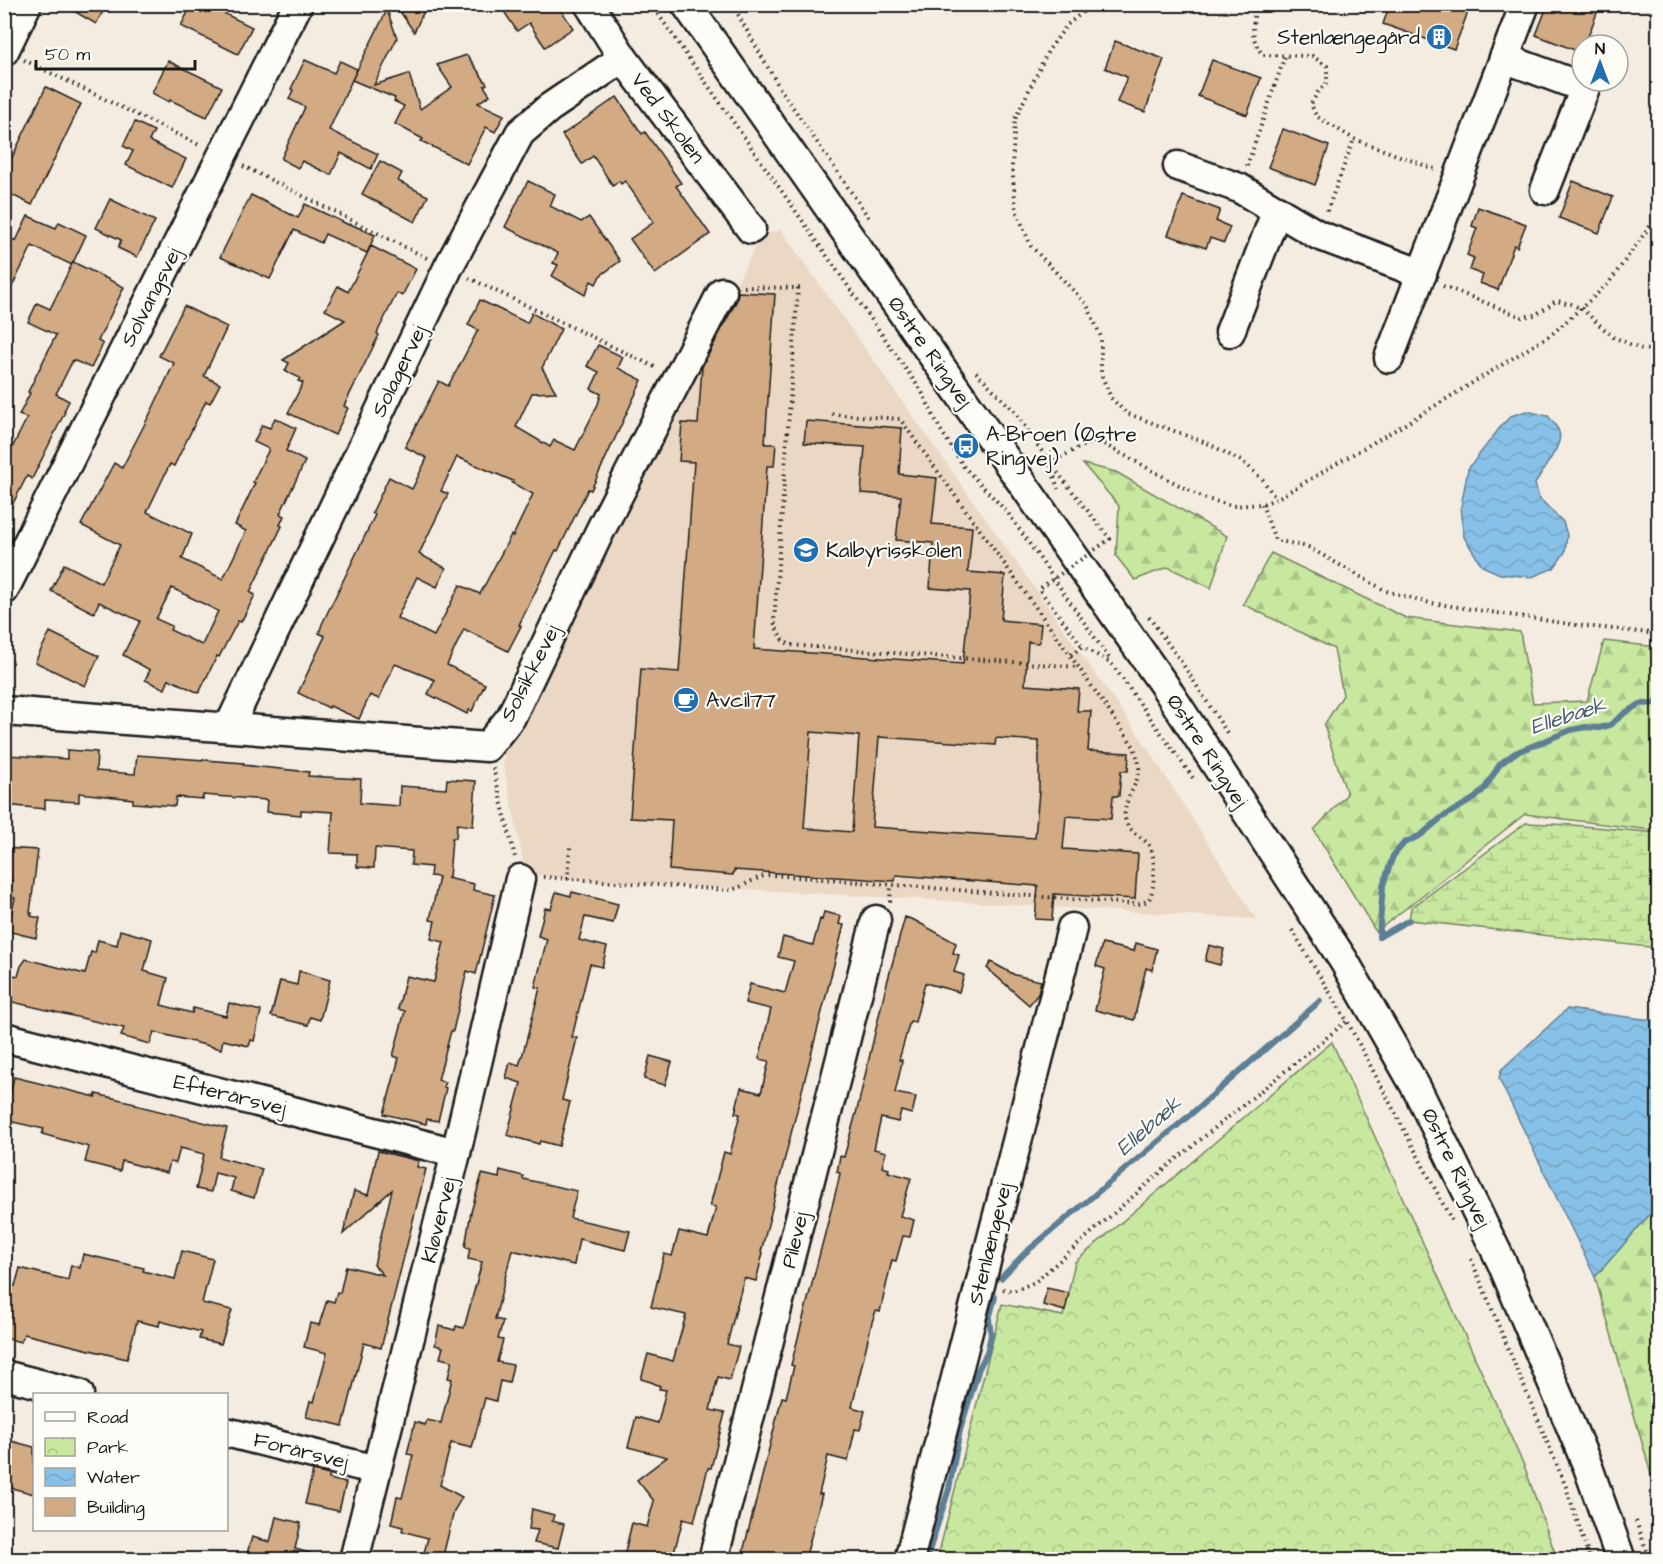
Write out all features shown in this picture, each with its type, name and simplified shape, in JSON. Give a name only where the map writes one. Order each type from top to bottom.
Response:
[{"type":"street","points":[[4,51],[27,4]]},
{"type":"street","name":"Solvangsvej","points":[[4,590],[298,4]]},
{"type":"street","name":"Ved Skolen","points":[[589,4],[623,58],[751,229]]},
{"type":"street","name":"Østre Ringvej","points":[[686,4],[1164,685],[1344,961],[1417,1089],[1502,1263],[1588,1467],[1621,1560]]},
{"type":"street","points":[[1389,358],[1525,4]]},
{"type":"street","name":"Solagervej","points":[[229,727],[448,268],[520,133],[549,108],[623,58]]},
{"type":"street","points":[[1504,58],[1585,88],[1545,190]]},
{"type":"street","points":[[1178,166],[1239,188],[1318,235],[1422,274]]},
{"type":"street","points":[[1230,332],[1277,210]]},
{"type":"street","name":"Solsikkevej","points":[[487,747],[511,717],[600,531],[722,292]]},
{"type":"street","points":[[4,711],[487,747]]},
{"type":"street","name":"Kløvervej","points":[[354,1560],[456,1153],[520,879]]},
{"type":"street","name":"Pilevej","points":[[713,1560],[876,920]]},
{"type":"street","name":"Stenlængevej","points":[[909,1560],[1072,928]]},
{"type":"street","name":"Efterårsvej","points":[[4,1037],[456,1153]]},
{"type":"street","points":[[4,1376],[71,1393]]},
{"type":"street","name":"Forårsvej","points":[[228,1433],[376,1470]]},
{"type":"path","points":[[651,4],[922,392],[940,429],[964,467],[1008,513],[1195,782]]},
{"type":"path","points":[[1099,4],[1083,12],[1067,25],[1048,51],[1015,118],[1012,166],[1016,210],[1031,246],[1087,305],[1101,337],[1101,374],[1111,398],[1126,413],[1209,444],[1243,462],[1263,480],[1276,499]]},
{"type":"path","points":[[1256,4],[1252,25],[1254,44],[1263,55],[1312,56],[1327,66],[1327,83],[1319,90],[1311,104],[1316,116],[1354,139],[1459,178]]},
{"type":"path","points":[[1239,188],[1285,56]]},
{"type":"path","points":[[1318,235],[1354,139]]},
{"type":"path","points":[[1111,663],[1083,647],[1039,589],[1110,539],[1050,463],[1086,444],[1098,441],[1203,498],[1233,506],[1262,504],[1276,499],[1552,334],[1608,284],[1659,215]]},
{"type":"path","points":[[448,268],[679,379]]},
{"type":"path","points":[[1422,274],[1436,284],[1521,317],[1535,315],[1556,301],[1570,304],[1582,309],[1613,337],[1642,349],[1659,351]]},
{"type":"path","points":[[722,292],[732,286],[798,288],[774,622],[781,639],[790,645],[1078,667]]},
{"type":"path","points":[[487,747],[520,879],[545,877],[729,890],[736,889],[759,877],[772,875],[1131,904],[1142,903],[1149,899],[1153,890],[1152,849],[1149,843],[1129,829],[1125,819],[1125,810],[1139,770],[1134,747],[1071,655],[900,418],[832,414]]},
{"type":"path","points":[[1262,504],[1275,540],[1308,547],[1386,591],[1425,602],[1576,625],[1659,634]]},
{"type":"path","points":[[1071,655],[1083,647]]},
{"type":"path","points":[[568,879],[570,847]]},
{"type":"path","points":[[1288,923],[1347,1020],[1456,1229]]},
{"type":"path","points":[[980,1283],[1013,1291],[1035,1282],[1168,1166],[1347,1020]]},
{"type":"path","points":[[1466,1250],[1566,1487],[1590,1560]]},
{"type":"shaded area","name":"Kalbyrisskolen","points":[[781,230],[1143,741],[1256,919],[568,879],[526,874],[503,763],[505,740],[761,235]]},
{"type":"green space","points":[[1083,464],[1116,472],[1227,536],[1211,588],[1168,567],[1135,580],[1116,556],[1119,506]]},
{"type":"green space","points":[[1271,553],[1406,618],[1520,632],[1533,703],[1587,701],[1604,641],[1658,647],[1658,831],[1525,814],[1376,932],[1314,830],[1347,794],[1324,725],[1343,695],[1334,649],[1243,604]]},
{"type":"green space","points":[[1526,823],[1658,833],[1658,948],[1409,920],[1411,908]]},
{"type":"green space","points":[[1332,1042],[1525,1468],[1557,1559],[937,1560],[1002,1304],[1063,1316],[1075,1262]]},
{"type":"green space","points":[[1658,1205],[1658,1499],[1595,1277]]},
{"type":"water","points":[[1526,411],[1548,416],[1559,432],[1558,444],[1535,484],[1539,498],[1563,522],[1567,535],[1565,552],[1554,568],[1532,577],[1500,574],[1482,566],[1464,537],[1461,506],[1468,469],[1511,416]]},
{"type":"water","points":[[1567,1009],[1658,1021],[1658,1205],[1595,1277],[1499,1079],[1501,1070]]},
{"type":"building","points":[[62,4],[107,4],[96,24]]},
{"type":"building","points":[[192,4],[218,4],[215,9],[252,27],[238,54],[181,26]]},
{"type":"building","points":[[395,4],[410,4],[424,11],[414,32]]},
{"type":"building","points":[[499,4],[557,4],[573,28],[545,47],[529,23],[517,31]]},
{"type":"building","name":"Stenlængegård","points":[[1390,4],[1471,4],[1454,49],[1383,24]]},
{"type":"building","points":[[1548,4],[1585,4],[1598,10],[1589,33],[1570,33],[1570,48],[1536,35]]},
{"type":"building","points":[[387,10],[397,38],[374,85],[409,74],[420,109],[452,87],[437,65],[467,55],[487,84],[484,86],[490,95],[478,103],[504,115],[495,132],[486,127],[467,164],[421,141],[423,139],[395,124],[404,106],[394,101],[395,98],[352,80]]},
{"type":"building","points":[[1115,41],[1164,59],[1145,112],[1117,102],[1127,77],[1105,68]]},
{"type":"building","points":[[305,60],[334,73],[340,61],[357,69],[329,130],[378,154],[371,169],[341,153],[331,175],[302,161],[298,168],[281,159],[305,107],[289,99],[293,90],[291,89]]},
{"type":"building","points":[[1212,60],[1261,78],[1247,115],[1198,96]]},
{"type":"building","points":[[168,61],[222,87],[207,117],[152,93]]},
{"type":"building","points":[[46,87],[81,104],[32,205],[4,191],[4,174]]},
{"type":"building","points":[[617,97],[642,134],[645,132],[681,183],[676,186],[710,234],[655,274],[630,239],[654,222],[625,181],[621,184],[619,181],[613,186],[593,156],[582,164],[562,135]]},
{"type":"building","points":[[135,122],[154,131],[149,141],[186,159],[172,188],[126,165],[133,151],[123,146]]},
{"type":"building","points":[[1283,129],[1329,146],[1315,185],[1268,167]]},
{"type":"building","points":[[380,161],[402,173],[398,181],[428,196],[415,222],[362,194]]},
{"type":"building","points":[[528,181],[555,194],[550,206],[581,222],[589,217],[620,261],[600,276],[596,284],[591,281],[585,295],[552,276],[558,265],[553,263],[558,253],[505,227]]},
{"type":"building","points":[[1573,181],[1613,197],[1599,233],[1559,218]]},
{"type":"building","points":[[251,195],[298,218],[305,204],[375,235],[367,253],[325,234],[321,243],[294,230],[270,279],[220,257]]},
{"type":"building","points":[[1183,196],[1220,210],[1216,221],[1230,227],[1224,243],[1210,238],[1206,248],[1168,235]]},
{"type":"building","points":[[110,199],[155,221],[137,257],[118,248],[121,240],[96,228]]},
{"type":"building","points":[[1478,207],[1526,224],[1517,247],[1514,245],[1498,290],[1480,283],[1483,275],[1470,270],[1474,258],[1467,255],[1477,228],[1472,226]]},
{"type":"building","points":[[28,216],[56,228],[59,222],[86,235],[72,265],[32,246],[4,303],[4,235],[16,241]]},
{"type":"building","points":[[371,246],[416,269],[402,296],[397,293],[377,333],[379,335],[344,406],[348,408],[335,435],[288,413],[303,383],[298,381],[300,378],[285,371],[289,363],[283,360],[345,320],[325,310],[338,286],[348,292]]},
{"type":"building","points":[[73,262],[124,287],[98,341],[103,344],[91,368],[73,360],[56,394],[69,401],[65,412],[32,479],[27,476],[4,521],[4,449],[10,452],[27,418],[19,415],[56,335],[28,322],[37,303],[50,309]]},
{"type":"building","points":[[738,292],[775,294],[765,444],[776,444],[774,466],[767,466],[754,649],[963,664],[970,591],[930,588],[933,543],[896,540],[901,496],[861,493],[865,447],[804,443],[806,421],[902,428],[899,474],[937,478],[932,524],[972,527],[968,572],[1005,575],[1001,620],[1041,624],[1039,643],[1028,642],[1025,685],[1079,689],[1077,711],[1091,711],[1088,751],[1129,753],[1128,771],[1121,771],[1119,796],[1113,796],[1111,819],[1066,816],[1063,849],[1138,854],[1135,899],[1054,894],[1052,920],[1035,919],[1038,886],[896,875],[895,881],[734,870],[733,875],[669,870],[672,820],[630,818],[641,669],[679,672],[694,462],[679,461],[682,423],[698,424],[702,367],[737,300]],"holes":[[[811,732],[859,736],[852,832],[804,828]],[[879,737],[995,745],[996,738],[1039,741],[1039,791],[1035,838],[872,827]]]},
{"type":"building","points":[[480,300],[527,323],[532,313],[561,329],[542,368],[556,392],[532,393],[516,427],[550,447],[554,440],[575,450],[598,404],[601,394],[591,389],[599,372],[587,366],[598,345],[623,357],[618,368],[642,380],[591,490],[588,489],[558,551],[556,550],[508,651],[464,629],[447,665],[485,684],[472,711],[469,710],[467,714],[428,694],[435,680],[395,664],[379,699],[370,695],[359,719],[298,693],[325,636],[319,633],[322,624],[375,515],[372,513],[389,477],[412,489],[427,458],[405,447],[439,381],[448,386],[478,330],[468,325]],"holes":[[[457,457],[513,481],[512,483],[533,494],[513,536],[511,535],[480,594],[460,585],[434,636],[397,618],[417,577],[437,587],[446,568],[419,554],[448,494],[441,491]]]},
{"type":"building","points":[[184,306],[227,327],[204,376],[220,384],[210,403],[206,401],[174,466],[170,464],[147,512],[192,534],[182,559],[223,579],[246,531],[235,525],[269,449],[254,442],[262,425],[270,428],[275,418],[296,428],[286,451],[305,461],[280,514],[284,516],[280,525],[282,526],[250,592],[255,595],[241,622],[238,621],[219,657],[217,656],[199,693],[169,679],[165,689],[145,680],[150,670],[123,655],[140,621],[99,602],[94,613],[51,591],[64,564],[101,583],[120,545],[81,525],[114,463],[122,468],[174,363],[159,356]],"holes":[[[172,588],[218,611],[202,645],[170,630],[172,626],[156,619]]]},
{"type":"building","points":[[50,632],[99,656],[85,686],[35,662]]},
{"type":"building","points":[[67,750],[97,752],[96,771],[135,774],[137,755],[244,763],[243,765],[309,772],[308,776],[361,779],[360,803],[399,806],[400,786],[446,789],[447,779],[476,781],[473,826],[457,824],[456,838],[452,838],[449,878],[447,878],[474,884],[473,890],[495,895],[476,974],[467,971],[453,1031],[451,1031],[438,1080],[445,1082],[444,1087],[446,1088],[438,1121],[427,1119],[426,1124],[384,1114],[399,1058],[393,1056],[405,1011],[398,1009],[406,976],[434,982],[444,942],[431,939],[435,921],[430,920],[439,877],[430,876],[431,867],[411,865],[412,851],[375,848],[374,868],[357,867],[357,854],[330,853],[333,812],[301,810],[301,815],[266,812],[267,800],[203,795],[203,799],[176,797],[175,806],[133,803],[133,799],[79,793],[79,802],[45,800],[45,809],[5,805],[8,755],[67,759]]},
{"type":"building","points":[[4,848],[38,850],[30,913],[32,913],[31,916],[40,918],[36,938],[7,931],[15,898],[10,897],[12,880],[4,879]]},
{"type":"building","points":[[556,892],[571,896],[572,892],[618,904],[613,923],[585,917],[579,940],[607,947],[602,967],[590,964],[572,1037],[577,1038],[562,1100],[570,1102],[559,1146],[540,1141],[539,1144],[507,1135],[521,1083],[506,1078],[510,1062],[519,1065],[523,1053],[540,988],[535,987],[547,939],[538,936],[545,908],[551,909]]},
{"type":"building","points":[[824,912],[841,916],[839,924],[844,925],[761,1252],[763,1253],[756,1281],[744,1278],[727,1344],[739,1347],[730,1380],[718,1377],[710,1410],[725,1413],[711,1468],[708,1468],[694,1522],[683,1519],[672,1560],[623,1560],[632,1523],[647,1527],[654,1501],[637,1480],[667,1457],[628,1447],[636,1417],[658,1423],[666,1390],[659,1389],[660,1386],[641,1379],[648,1354],[673,1361],[686,1315],[651,1307],[664,1254],[672,1256],[679,1231],[708,1238],[716,1207],[710,1206],[724,1152],[730,1154],[740,1114],[735,1113],[741,1088],[761,1093],[769,1061],[759,1059],[771,1009],[745,1003],[750,984],[785,993],[794,961],[778,957],[783,937],[813,945]]},
{"type":"building","points":[[905,917],[956,943],[953,953],[959,955],[954,972],[964,975],[959,992],[925,983],[915,1022],[910,1021],[899,1060],[902,1060],[895,1093],[916,1097],[912,1114],[901,1111],[898,1122],[881,1118],[874,1149],[886,1152],[882,1167],[889,1169],[888,1172],[911,1178],[900,1216],[914,1220],[910,1237],[903,1236],[896,1261],[892,1260],[880,1312],[876,1311],[872,1322],[852,1407],[865,1411],[860,1430],[855,1429],[848,1461],[828,1456],[819,1494],[822,1494],[805,1560],[779,1553],[777,1560],[741,1560],[782,1397],[786,1398],[794,1366],[791,1365],[838,1183],[840,1173],[837,1172],[840,1156],[844,1157],[858,1106]]},
{"type":"building","points":[[120,930],[152,939],[144,971],[168,978],[161,1005],[192,1013],[193,1008],[226,1016],[229,1003],[261,1011],[254,1041],[251,1040],[249,1046],[223,1040],[221,1049],[154,1032],[150,1044],[121,1036],[124,1028],[4,1000],[4,973],[18,976],[26,959],[85,974],[91,952],[95,953],[98,940],[117,945]]},
{"type":"building","points":[[1136,943],[1157,949],[1152,970],[1146,968],[1134,1020],[1095,1010],[1105,969],[1096,966],[1102,944],[1134,951]]},
{"type":"building","points":[[1209,945],[1224,949],[1220,965],[1205,961]]},
{"type":"building","points":[[991,962],[1015,975],[1041,981],[1038,994],[1029,1005],[987,968]]},
{"type":"building","points":[[299,971],[330,980],[320,1020],[310,1017],[308,1025],[271,1016],[280,981],[297,985]]},
{"type":"building","points":[[650,1056],[672,1062],[665,1085],[644,1079]]},
{"type":"building","points":[[14,1077],[96,1097],[96,1094],[135,1103],[135,1105],[227,1128],[219,1157],[262,1169],[254,1198],[231,1191],[234,1178],[215,1173],[211,1192],[196,1189],[204,1154],[180,1148],[176,1163],[170,1162],[167,1173],[122,1161],[120,1171],[85,1162],[89,1147],[42,1134],[44,1129],[4,1120]]},
{"type":"building","points":[[378,1151],[419,1161],[417,1167],[426,1169],[381,1348],[364,1343],[343,1426],[306,1417],[310,1401],[314,1402],[327,1353],[304,1347],[310,1323],[319,1325],[327,1300],[334,1302],[337,1292],[340,1293],[346,1266],[383,1275],[374,1265],[392,1190],[343,1234],[354,1191],[368,1195]]},
{"type":"building","points":[[500,1170],[523,1176],[523,1179],[577,1191],[570,1218],[630,1231],[625,1250],[579,1239],[574,1265],[512,1250],[495,1319],[503,1321],[498,1339],[503,1340],[497,1362],[513,1365],[509,1383],[500,1381],[496,1401],[485,1398],[472,1448],[451,1443],[440,1485],[462,1497],[454,1511],[442,1560],[422,1560],[428,1538],[402,1531],[403,1527],[391,1524],[397,1497],[402,1498],[413,1455],[407,1454],[415,1422],[425,1425],[427,1420],[441,1423],[452,1379],[448,1378],[452,1361],[440,1358],[443,1347],[435,1345],[439,1326],[455,1330],[456,1326],[464,1328],[482,1262],[468,1259],[470,1248],[465,1247],[471,1212],[482,1174],[499,1178]]},
{"type":"building","points":[[182,1251],[213,1259],[202,1303],[232,1310],[221,1344],[199,1339],[201,1332],[160,1321],[159,1326],[137,1321],[127,1359],[24,1334],[21,1342],[4,1338],[4,1310],[11,1285],[15,1286],[20,1268],[68,1280],[71,1265],[80,1268],[83,1254],[144,1268],[143,1271],[175,1279]]},
{"type":"building","points":[[1047,1288],[1069,1293],[1065,1311],[1043,1305]]},
{"type":"building","points":[[4,1439],[33,1447],[33,1494],[4,1486]]},
{"type":"building","points":[[313,1471],[329,1475],[329,1479],[346,1483],[339,1511],[305,1504]]},
{"type":"building","points":[[532,1509],[554,1515],[552,1521],[564,1524],[558,1548],[534,1543],[538,1530],[529,1529]]},
{"type":"building","points":[[276,1517],[301,1523],[295,1549],[314,1554],[314,1560],[245,1560],[252,1537],[270,1542]]},
{"type":"waterway","name":"Ellebæk","points":[[1379,937],[1383,885],[1393,856],[1404,843],[1421,835],[1441,818],[1475,798],[1485,788],[1500,764],[1515,753],[1571,730],[1610,725],[1640,704],[1658,703]]},
{"type":"waterway","points":[[1379,937],[1409,920]]},
{"type":"waterway","name":"Ellebæk","points":[[1001,1278],[1025,1253],[1190,1115],[1320,1001]]},
{"type":"waterway","name":"Ellebæk","points":[[926,1560],[949,1489],[960,1430],[979,1368],[987,1353],[991,1335],[989,1319],[995,1297]]},
{"type":"place","name":"Stenlængegård","points":[[1439,37]]},
{"type":"place","name":"A-Broen (Østre Ringvej)","points":[[966,446]]},
{"type":"place","name":"Kalbyrisskolen","points":[[806,550]]},
{"type":"place","name":"Avcil77","points":[[686,700]]}]
